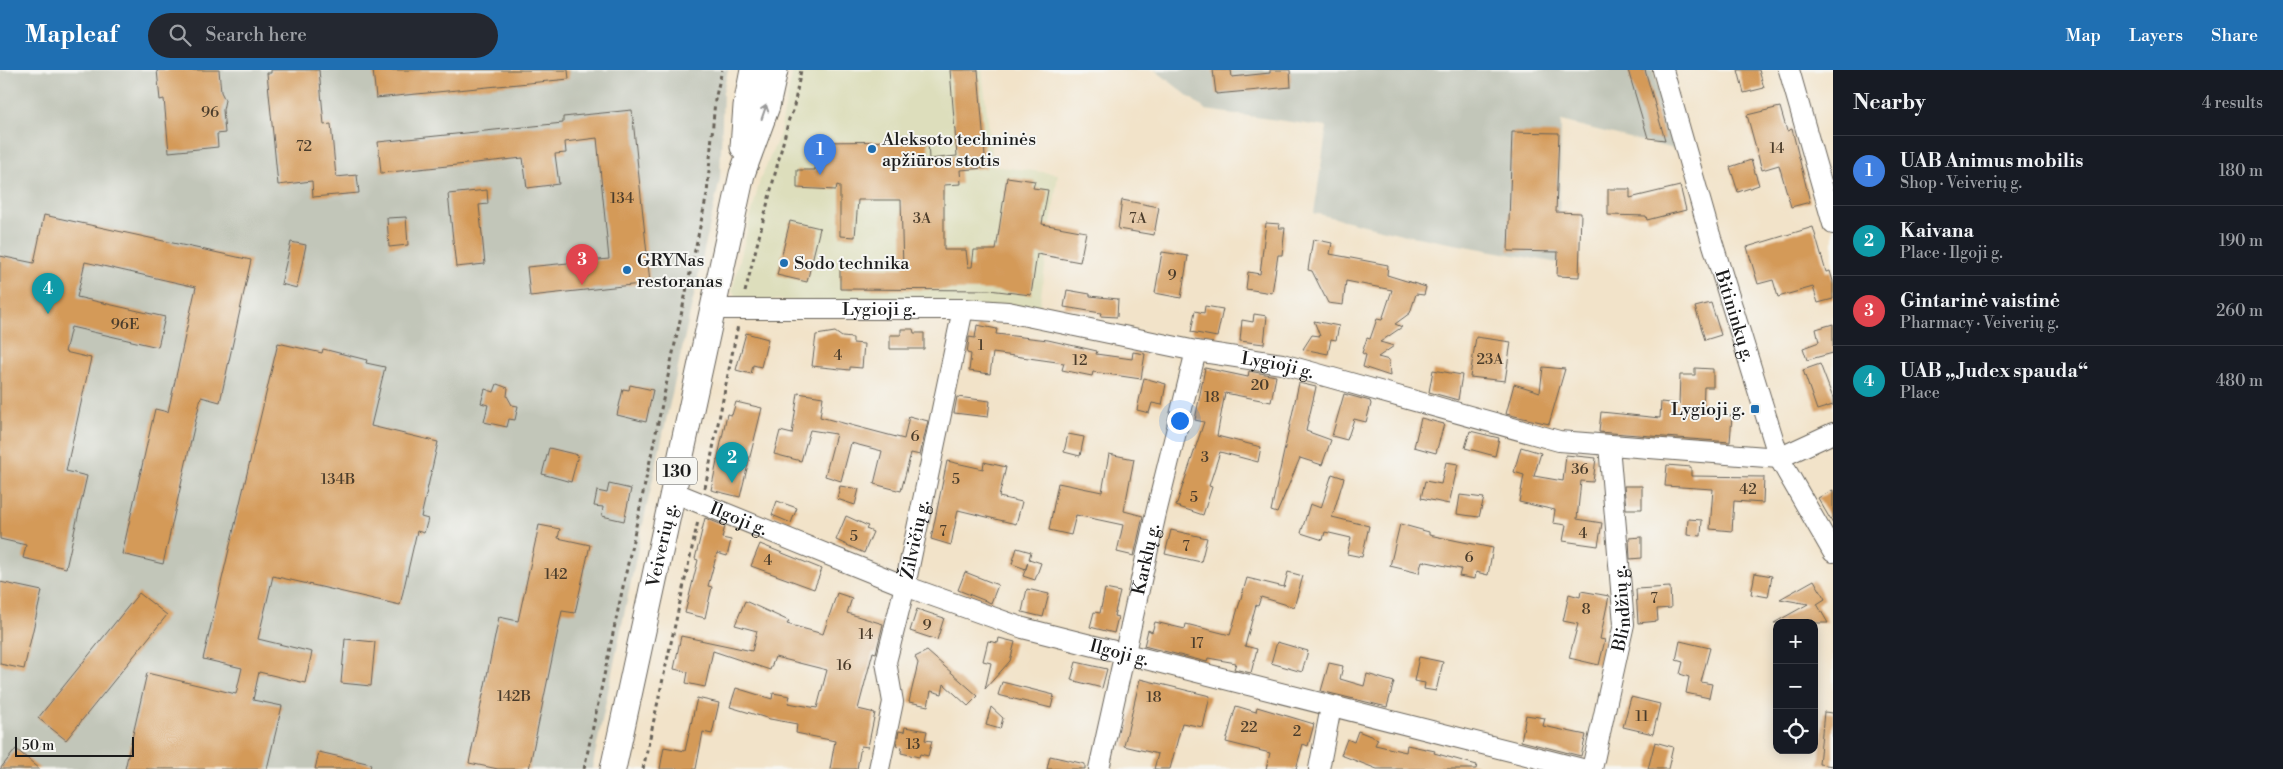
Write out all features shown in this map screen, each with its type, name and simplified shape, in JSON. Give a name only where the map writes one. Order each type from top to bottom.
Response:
[{"type":"main road","name":"Veiverių g.","points":[[742,174],[746,106],[753,70]]},
{"type":"main road","name":"Veiverių g.","points":[[613,769],[711,309],[742,174],[766,106],[775,70]]},
{"type":"street","name":"Bitininkų g.","points":[[1663,70],[1710,235],[1779,458],[1833,552]]},
{"type":"street","points":[[1789,70],[1833,224]]},
{"type":"street","name":"Lygioji g.","points":[[711,309],[963,309],[1008,312],[1196,351],[1282,364],[1559,440],[1779,458],[1833,433]]},
{"type":"street","name":"Žilvičių g.","points":[[879,769],[893,702],[886,662],[905,586],[963,309]]},
{"type":"street","name":"Karklų g.","points":[[1099,769],[1156,513],[1196,351]]},
{"type":"street","name":"Blindžių g.","points":[[1592,769],[1624,624],[1609,445]]},
{"type":"street","name":"Ilgoji g.","points":[[672,492],[905,586],[998,620],[1331,707],[1582,769]]},
{"type":"street","points":[[1319,769],[1331,707]]},
{"type":"path","points":[[584,769],[707,194],[715,100],[722,70]]},
{"type":"path","points":[[643,769],[702,503],[741,309],[770,189],[789,119],[793,111],[801,70]]},
{"type":"shaded area","points":[[0,70],[728,70],[723,92],[720,179],[644,519],[592,769],[0,769]]},
{"type":"shaded area","points":[[793,70],[982,70],[993,166],[1058,174],[1039,310],[739,299],[732,291],[760,180],[779,136]]},
{"type":"shaded area","points":[[1155,70],[1653,70],[1674,149],[1561,121],[1558,263],[1406,235],[1314,213],[1327,127],[1206,110]]},
{"type":"building","points":[[157,70],[219,70],[221,92],[225,100],[223,110],[225,133],[217,134],[218,147],[169,152],[164,99],[160,100]]},
{"type":"building","points":[[271,70],[319,70],[324,125],[331,124],[336,177],[357,175],[359,193],[313,197],[312,181],[278,185],[267,73],[271,73]]},
{"type":"building","points":[[373,70],[568,70],[569,79],[376,98]]},
{"type":"building","points":[[950,70],[978,70],[986,168],[960,170],[961,184],[944,185],[944,250],[966,250],[968,267],[972,267],[974,250],[996,250],[1007,177],[1035,181],[1033,188],[1048,190],[1042,224],[1086,232],[1080,262],[1037,254],[1031,295],[989,290],[840,289],[840,267],[903,268],[901,200],[858,200],[855,237],[840,236],[840,186],[837,185],[836,190],[797,188],[797,170],[815,170],[815,142],[928,141],[929,159],[957,156]]},
{"type":"building","points":[[1213,70],[1231,70],[1232,77],[1270,73],[1270,70],[1290,70],[1291,87],[1216,94]]},
{"type":"building","points":[[1628,70],[1645,70],[1665,140],[1648,138]]},
{"type":"building","points":[[1738,70],[1759,70],[1764,88],[1744,93]]},
{"type":"building","points":[[1780,107],[1787,131],[1792,129],[1810,202],[1791,207],[1779,165],[1762,170],[1747,115]]},
{"type":"building","points":[[632,110],[650,283],[530,296],[527,267],[609,259],[597,138],[565,142],[566,153],[555,154],[559,184],[527,188],[523,158],[381,173],[378,142],[563,123],[563,117]]},
{"type":"building","points":[[1512,132],[1559,133],[1556,212],[1581,213],[1579,277],[1557,276],[1558,252],[1508,251]]},
{"type":"building","points":[[1751,160],[1759,185],[1738,192],[1730,167]]},
{"type":"building","points":[[1680,186],[1686,210],[1647,220],[1646,216],[1608,215],[1608,189],[1630,189],[1630,198]]},
{"type":"building","points":[[487,190],[488,204],[479,205],[485,264],[456,267],[448,194]]},
{"type":"building","points":[[1122,200],[1159,207],[1154,235],[1118,229]]},
{"type":"building","points":[[44,215],[251,260],[220,402],[201,397],[163,564],[122,554],[155,409],[168,412],[196,287],[85,262],[77,297],[165,317],[158,347],[71,327],[65,352],[91,358],[66,471],[87,476],[66,568],[23,558],[26,545],[0,539],[0,256],[34,263]]},
{"type":"building","points":[[406,217],[408,245],[389,247],[387,218]]},
{"type":"building","points":[[790,221],[820,228],[807,282],[777,275]]},
{"type":"building","points":[[1266,223],[1280,224],[1279,228],[1285,228],[1282,255],[1278,255],[1272,293],[1246,289],[1248,272],[1260,274]]},
{"type":"building","points":[[1813,227],[1826,272],[1830,271],[1833,281],[1833,299],[1818,303],[1813,287],[1778,297],[1773,280],[1758,284],[1747,247]]},
{"type":"building","points":[[1313,239],[1332,243],[1330,254],[1388,265],[1387,275],[1426,287],[1424,295],[1416,294],[1410,313],[1395,324],[1402,327],[1380,342],[1394,346],[1378,357],[1389,360],[1390,376],[1363,367],[1366,355],[1362,353],[1367,338],[1370,339],[1377,319],[1382,320],[1392,290],[1346,281],[1343,305],[1328,303],[1312,271],[1308,270]]},
{"type":"building","points":[[291,242],[306,245],[297,288],[281,284]]},
{"type":"building","points":[[1162,252],[1188,256],[1181,298],[1155,293]]},
{"type":"building","points":[[1067,290],[1090,294],[1090,296],[1118,299],[1117,317],[1100,316],[1101,313],[1064,307]]},
{"type":"building","points":[[1711,303],[1721,335],[1705,340],[1695,307]]},
{"type":"building","points":[[1205,306],[1223,309],[1217,337],[1191,332],[1195,311],[1204,313]]},
{"type":"building","points":[[1254,314],[1267,316],[1264,344],[1240,341],[1242,320],[1253,322]]},
{"type":"building","points":[[1314,321],[1339,326],[1336,340],[1331,339],[1328,354],[1303,349],[1312,335],[1320,336]]},
{"type":"building","points":[[1833,324],[1833,353],[1807,360],[1803,348],[1819,342],[1816,329]]},
{"type":"building","points":[[977,325],[997,329],[996,334],[1048,340],[1097,351],[1096,354],[1132,359],[1133,352],[1145,354],[1141,379],[1093,372],[1092,376],[1062,370],[1064,363],[993,353],[990,374],[969,371],[971,354],[967,353],[969,337],[975,338]]},
{"type":"building","points":[[901,329],[913,329],[914,333],[924,333],[924,349],[890,349],[890,335],[901,335]]},
{"type":"building","points":[[835,332],[842,337],[853,338],[853,343],[864,344],[862,368],[850,367],[850,370],[812,366],[816,335]]},
{"type":"building","points":[[746,333],[768,339],[761,367],[753,365],[751,374],[736,370]]},
{"type":"building","points":[[1476,337],[1511,342],[1505,381],[1470,377]]},
{"type":"building","points":[[278,343],[322,353],[323,349],[367,360],[366,363],[385,367],[371,426],[438,442],[421,517],[428,519],[424,533],[417,531],[400,605],[273,576],[258,639],[312,652],[305,683],[259,672],[253,700],[282,706],[267,769],[125,769],[147,673],[236,694],[242,668],[203,659]]},
{"type":"building","points":[[1820,364],[1833,398],[1833,405],[1817,410],[1803,370]]},
{"type":"building","points":[[1543,367],[1565,369],[1549,424],[1506,414],[1514,384],[1540,392]]},
{"type":"building","points":[[1205,368],[1248,377],[1249,371],[1276,376],[1271,402],[1225,393],[1217,436],[1261,447],[1258,462],[1220,452],[1209,486],[1212,487],[1203,515],[1176,506],[1204,422],[1195,420]]},
{"type":"building","points":[[1695,368],[1713,369],[1713,387],[1704,387],[1703,413],[1732,416],[1730,442],[1599,432],[1601,412],[1660,418],[1661,402],[1679,404],[1680,375],[1695,375]]},
{"type":"building","points":[[1433,370],[1462,375],[1458,400],[1429,392]]},
{"type":"building","points":[[1144,378],[1166,384],[1162,405],[1152,403],[1149,413],[1137,410]]},
{"type":"building","points":[[1299,383],[1316,387],[1306,431],[1331,440],[1322,465],[1300,458],[1277,513],[1271,511]]},
{"type":"building","points":[[497,384],[508,388],[507,396],[512,405],[518,406],[515,420],[509,419],[507,427],[484,422],[488,405],[481,403],[485,389],[494,392]]},
{"type":"building","points":[[630,385],[653,390],[646,422],[617,415],[623,389],[629,390]]},
{"type":"building","points":[[798,393],[823,397],[820,417],[904,439],[909,416],[928,421],[920,455],[911,453],[901,491],[874,484],[882,451],[851,443],[841,481],[825,476],[836,434],[810,430],[801,461],[774,454],[780,431],[792,434]]},
{"type":"building","points":[[1344,394],[1370,401],[1371,404],[1366,422],[1354,419],[1347,440],[1332,436]]},
{"type":"building","points":[[957,397],[990,401],[988,417],[954,413]]},
{"type":"building","points":[[736,402],[762,408],[740,497],[711,490],[727,414],[732,415]]},
{"type":"building","points":[[1421,418],[1444,424],[1436,453],[1414,447]]},
{"type":"building","points":[[1470,431],[1499,438],[1495,456],[1465,448]]},
{"type":"building","points":[[1068,434],[1084,437],[1080,456],[1064,452]]},
{"type":"building","points":[[1521,447],[1541,453],[1534,476],[1563,481],[1566,455],[1596,458],[1593,482],[1581,481],[1577,519],[1602,523],[1598,546],[1563,541],[1566,525],[1553,523],[1555,510],[1519,502],[1524,475],[1514,472]]},
{"type":"building","points":[[549,448],[578,455],[571,482],[542,474]]},
{"type":"building","points":[[1109,454],[1134,459],[1124,511],[1143,516],[1134,556],[1117,552],[1123,525],[1076,515],[1071,535],[1049,530],[1058,483],[1102,492]]},
{"type":"building","points":[[947,461],[983,469],[984,462],[1006,467],[999,497],[1022,502],[1016,524],[958,510],[951,545],[931,539]]},
{"type":"building","points":[[1446,462],[1458,464],[1449,504],[1421,498],[1425,481],[1441,484]]},
{"type":"building","points":[[1667,465],[1691,467],[1691,476],[1764,477],[1763,503],[1734,501],[1732,531],[1710,529],[1713,489],[1665,486]]},
{"type":"building","points":[[1332,474],[1344,478],[1332,517],[1369,526],[1362,557],[1347,554],[1351,538],[1325,532],[1323,540],[1301,533],[1310,504],[1321,508]]},
{"type":"building","points":[[609,484],[631,489],[624,521],[602,516],[603,507],[594,506],[597,491],[607,493]]},
{"type":"building","points":[[840,486],[859,489],[855,505],[837,499]]},
{"type":"building","points":[[1624,486],[1642,486],[1642,509],[1626,509]]},
{"type":"building","points":[[1833,490],[1833,524],[1818,498]]},
{"type":"building","points":[[1460,495],[1484,498],[1479,517],[1457,514]]},
{"type":"building","points":[[777,501],[797,508],[791,523],[772,515]]},
{"type":"building","points":[[846,516],[868,526],[866,529],[873,532],[864,553],[836,540]]},
{"type":"building","points":[[705,518],[725,526],[722,538],[731,540],[727,556],[717,553],[708,586],[712,587],[705,618],[685,613],[698,560],[695,559]]},
{"type":"building","points":[[1688,519],[1702,520],[1701,536],[1687,535]]},
{"type":"building","points":[[1400,524],[1429,532],[1429,535],[1493,548],[1488,575],[1476,572],[1475,579],[1459,576],[1461,569],[1422,561],[1419,573],[1390,566]]},
{"type":"building","points":[[539,525],[560,529],[558,538],[590,545],[575,613],[562,611],[529,769],[498,769],[469,763],[499,617],[518,621]]},
{"type":"building","points":[[1171,530],[1207,538],[1201,562],[1165,554]]},
{"type":"building","points":[[1642,537],[1642,558],[1630,559],[1629,538]]},
{"type":"building","points":[[760,544],[822,569],[814,589],[751,566]]},
{"type":"building","points":[[1017,548],[1031,552],[1029,559],[1041,563],[1035,580],[1023,576],[1026,569],[1012,564]]},
{"type":"building","points":[[965,572],[998,585],[991,603],[958,590]]},
{"type":"building","points":[[1288,572],[1303,576],[1294,607],[1261,597],[1258,606],[1256,605],[1245,646],[1257,649],[1251,673],[1234,669],[1236,663],[1208,658],[1207,662],[1144,646],[1148,630],[1152,632],[1155,622],[1185,629],[1186,624],[1230,635],[1247,578],[1284,587]]},
{"type":"building","points":[[1755,573],[1772,576],[1768,597],[1751,594]]},
{"type":"building","points":[[1814,580],[1825,599],[1817,604],[1828,623],[1818,623],[1818,619],[1781,619],[1808,604],[1780,599]]},
{"type":"building","points":[[0,582],[42,591],[24,669],[0,664]]},
{"type":"building","points":[[1670,587],[1671,608],[1657,609],[1658,621],[1638,623],[1636,589]]},
{"type":"building","points":[[1027,589],[1049,594],[1043,617],[1022,612]]},
{"type":"building","points":[[1105,589],[1120,592],[1114,616],[1118,617],[1114,633],[1090,627],[1094,612],[1100,613]]},
{"type":"building","points":[[1581,591],[1609,596],[1600,639],[1605,640],[1599,665],[1569,658],[1578,624],[1563,621],[1569,594],[1580,597]]},
{"type":"building","points":[[139,593],[167,615],[66,740],[38,718]]},
{"type":"building","points":[[837,593],[852,598],[847,613],[883,624],[876,653],[873,652],[858,709],[875,713],[868,747],[861,746],[857,769],[830,769],[835,741],[796,733],[797,724],[770,719],[730,707],[736,688],[772,699],[773,693],[790,696],[788,703],[817,708],[827,670],[775,657],[770,670],[713,651],[705,687],[686,683],[688,672],[674,669],[681,636],[752,651],[757,631],[735,625],[745,601],[789,621],[787,624],[823,634]]},
{"type":"building","points":[[917,609],[944,618],[937,640],[910,631]]},
{"type":"building","points":[[999,638],[1015,642],[1010,661],[985,689],[991,663],[983,661],[988,641],[998,643]]},
{"type":"building","points":[[345,639],[375,642],[371,686],[341,683]]},
{"type":"building","points":[[1680,641],[1710,648],[1701,682],[1712,684],[1709,698],[1686,693],[1689,677],[1680,674],[1683,662],[1676,660]]},
{"type":"building","points":[[1277,642],[1308,651],[1302,672],[1271,663]]},
{"type":"building","points":[[927,651],[978,696],[968,706],[944,684],[942,694],[931,691],[928,706],[909,702],[918,663],[915,657]]},
{"type":"building","points":[[1419,657],[1443,662],[1436,691],[1424,689],[1425,683],[1414,681]]},
{"type":"building","points":[[1076,662],[1107,669],[1102,688],[1071,680]]},
{"type":"building","points":[[1329,663],[1343,666],[1340,679],[1364,686],[1367,674],[1394,682],[1387,707],[1321,691]]},
{"type":"building","points":[[1140,679],[1210,696],[1203,727],[1182,723],[1170,769],[1154,769],[1158,754],[1124,746]]},
{"type":"building","points":[[1002,682],[1054,695],[1051,708],[998,695]]},
{"type":"building","points":[[1631,697],[1660,704],[1653,734],[1623,727]]},
{"type":"building","points":[[697,698],[719,703],[712,734],[703,732],[696,769],[660,769],[664,747],[685,751]]},
{"type":"building","points":[[1236,706],[1256,712],[1257,707],[1314,724],[1308,746],[1303,744],[1296,769],[1266,769],[1270,753],[1226,742]]},
{"type":"building","points":[[991,707],[1003,718],[1000,729],[986,725]]},
{"type":"building","points":[[1824,712],[1833,713],[1833,766],[1819,764]]},
{"type":"building","points":[[1526,715],[1545,718],[1543,726],[1586,735],[1581,756],[1521,741]]},
{"type":"building","points":[[905,727],[927,731],[925,740],[932,741],[928,756],[920,754],[919,757],[901,753],[902,747],[896,746],[899,731],[904,732]]},
{"type":"building","points":[[1358,731],[1378,739],[1375,745],[1406,752],[1407,745],[1435,751],[1434,753],[1477,765],[1476,769],[1377,769],[1341,755],[1347,739],[1354,742]]},
{"type":"building","points":[[1655,742],[1673,747],[1668,769],[1648,769]]},
{"type":"building","points":[[16,749],[40,769],[0,769]]},
{"type":"building","points":[[319,752],[371,764],[370,769],[315,769]]},
{"type":"building","points":[[1050,756],[1085,764],[1085,769],[1047,769]]},
{"type":"place","name":"Aleksoto techninės apžiūros stotis","points":[[872,149]]},
{"type":"place","name":"UAB Animus mobilis","points":[[820,175]]},
{"type":"place","name":"Sodo technika","points":[[784,263]]},
{"type":"place","name":"GRYNas restoranas","points":[[627,270]]},
{"type":"place","name":"Gintarinė vaistinė","points":[[582,285]]},
{"type":"place","name":"UAB „Judex spauda“","points":[[48,314]]},
{"type":"place","name":"Lygioji g.","points":[[1755,409]]},
{"type":"place","name":"Kaivana","points":[[732,483]]}]
